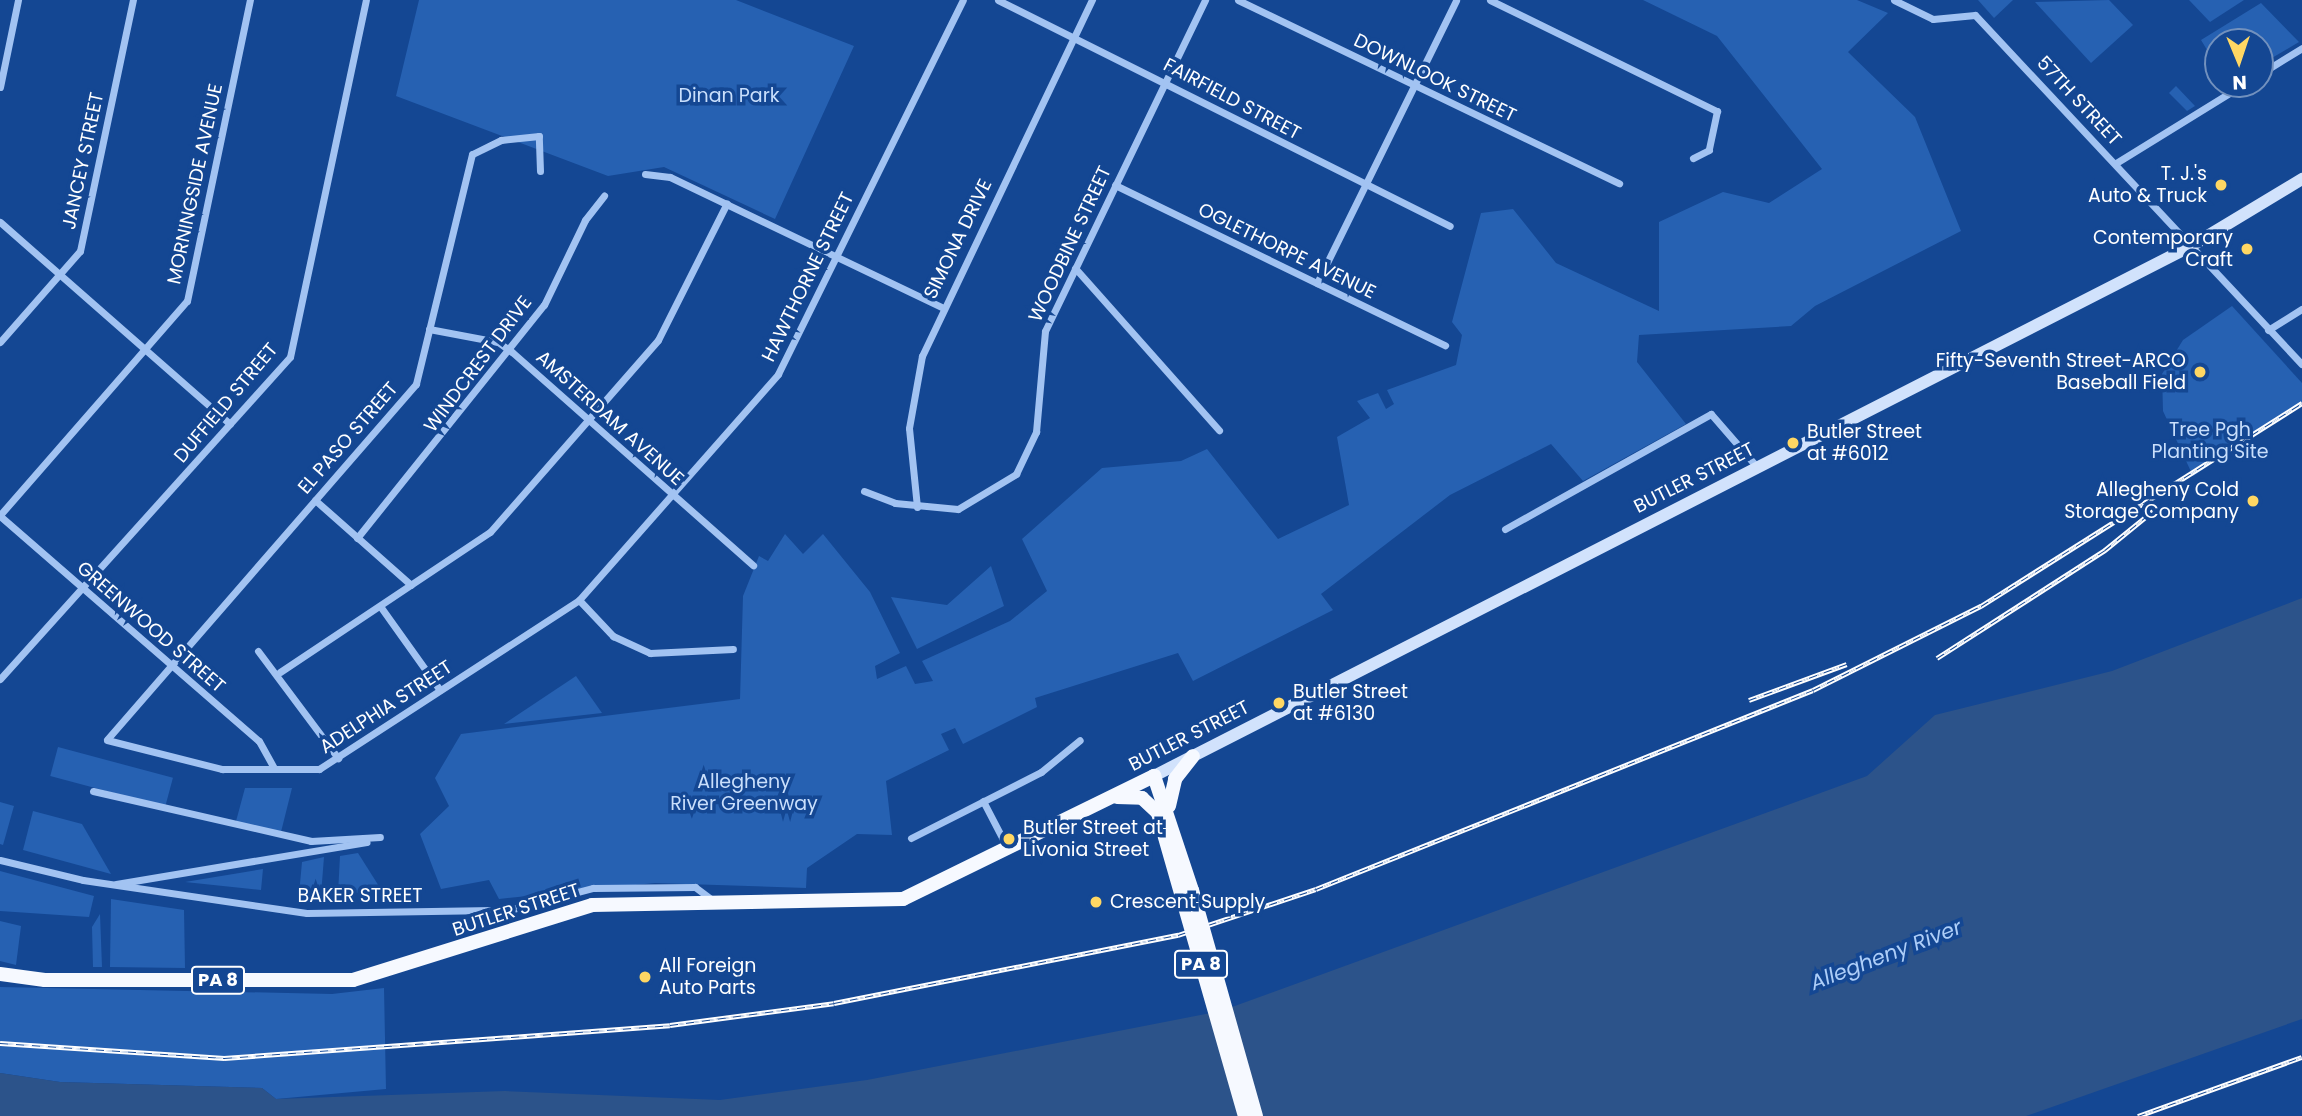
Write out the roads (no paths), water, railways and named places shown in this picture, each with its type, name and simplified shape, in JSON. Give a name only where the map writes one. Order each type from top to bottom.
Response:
[{"type":"highway","points":[[1112,797],[1161,802],[1194,756]]},
{"type":"highway","name":"BUTLER STREET","points":[[0,974],[45,980],[353,980],[592,905],[903,899],[1008,850],[1154,776]]},
{"type":"highway","name":"PA 8","points":[[1154,776],[1245,1116]]},
{"type":"highway","name":"PA 8","points":[[1161,802],[1256,1116]]},
{"type":"main road","name":"BUTLER STREET","points":[[1154,776],[2191,246],[2302,179]]},
{"type":"street","points":[[0,87],[18,0]]},
{"type":"street","name":"JANCEY STREET","points":[[0,342],[80,251],[133,0]]},
{"type":"street","name":"MORNINGSIDE AVENUE","points":[[0,516],[187,301],[250,0]]},
{"type":"street","name":"DUFFIELD STREET","points":[[0,679],[84,590],[290,357],[366,0]]},
{"type":"street","name":"HAWTHORNE STREET","points":[[579,600],[778,374],[963,0]]},
{"type":"street","name":"FAIRFIELD STREET","points":[[998,0],[1450,226]]},
{"type":"street","name":"SIMONA DRIVE","points":[[916,507],[912,391],[943,308],[1092,0]]},
{"type":"street","name":"WOODBINE STREET","points":[[864,491],[916,507],[958,509],[1016,474],[1036,432],[1045,331],[1205,0]]},
{"type":"street","name":"DOWNLOOK STREET","points":[[1238,0],[1619,183]]},
{"type":"street","points":[[1317,283],[1456,0]]},
{"type":"street","points":[[1490,0],[1717,111],[1709,150],[1693,158]]},
{"type":"street","name":"57TH STREET","points":[[1894,0],[1933,19],[1975,15],[2302,364]]},
{"type":"street","points":[[2274,65],[2302,48]]},
{"type":"street","points":[[2116,163],[2221,98]]},
{"type":"street","name":"EL PASO STREET","points":[[107,740],[415,384],[472,154],[500,140],[539,136],[540,171]]},
{"type":"street","points":[[645,174],[670,177],[943,308]]},
{"type":"street","name":"OGLETHORPE AVENUE","points":[[1115,185],[1445,345]]},
{"type":"street","name":"WINDCREST DRIVE","points":[[357,538],[435,448],[506,348],[544,305],[585,220],[604,196]]},
{"type":"street","points":[[280,672],[489,532],[658,340],[727,203]]},
{"type":"street","points":[[0,222],[230,424]]},
{"type":"street","points":[[1074,268],[1219,430]]},
{"type":"street","points":[[2268,330],[2302,309]]},
{"type":"street","name":"AMSTERDAM AVENUE","points":[[429,329],[506,348],[753,565]]},
{"type":"street","points":[[1505,529],[1711,414],[1757,467]]},
{"type":"street","points":[[315,500],[411,585]]},
{"type":"street","name":"GREENWOOD STREET","points":[[0,516],[259,741],[274,768]]},
{"type":"street","points":[[579,600],[612,636],[640,650],[673,655],[733,649]]},
{"type":"street","name":"ADELPHIA STREET","points":[[107,740],[222,769],[319,769],[579,600]]},
{"type":"street","points":[[380,606],[440,690]]},
{"type":"street","points":[[258,651],[280,672],[338,758]]},
{"type":"street","points":[[911,838],[1049,766],[1080,740]]},
{"type":"street","points":[[93,791],[311,841],[380,837],[279,861],[114,884]]},
{"type":"street","points":[[983,801],[1008,850]]},
{"type":"street","name":"BAKER STREET","points":[[0,860],[114,884],[319,914],[509,910],[593,888],[695,887],[715,902]]},
{"type":"water","name":"Allegheny River","points":[[2302,598],[2302,1019],[2026,1116],[0,1116],[0,1073],[60,1082],[262,1088],[276,1099],[505,1091],[720,1100],[867,1080],[1221,1011],[1867,776],[1935,715],[2112,671]]},
{"type":"railway","points":[[0,1043],[224,1058],[670,1025],[834,1003],[1178,935],[1316,889],[1813,690],[1981,606],[2302,403]]},
{"type":"railway","points":[[1937,658],[2105,550],[2153,511]]},
{"type":"railway","points":[[1749,700],[1847,664]]},
{"type":"railway","points":[[2138,1116],[2302,1057]]},
{"type":"place","name":"T. J.'s Auto & Truck","points":[[2221,185]]},
{"type":"place","name":"Contemporary Craft","points":[[2247,249]]},
{"type":"place","name":"Fifty-Seventh Street-ARCO Baseball Field","points":[[2200,372]]},
{"type":"place","name":"Butler Street at #6012","points":[[1793,443]]},
{"type":"place","name":"Allegheny Cold Storage Company","points":[[2253,501]]},
{"type":"place","name":"Butler Street at #6130","points":[[1279,703]]},
{"type":"place","name":"Butler Street at Livonia Street","points":[[1009,839]]},
{"type":"place","name":"Crescent Supply","points":[[1096,902]]},
{"type":"place","name":"All Foreign Auto Parts","points":[[645,977]]},
{"type":"park label","name":"Dinan Park","points":[[729,96]]},
{"type":"park label","name":"Tree Pgh Planting Site","points":[[2210,441]]},
{"type":"park label","name":"Allegheny River Greenway","points":[[744,793]]}]
